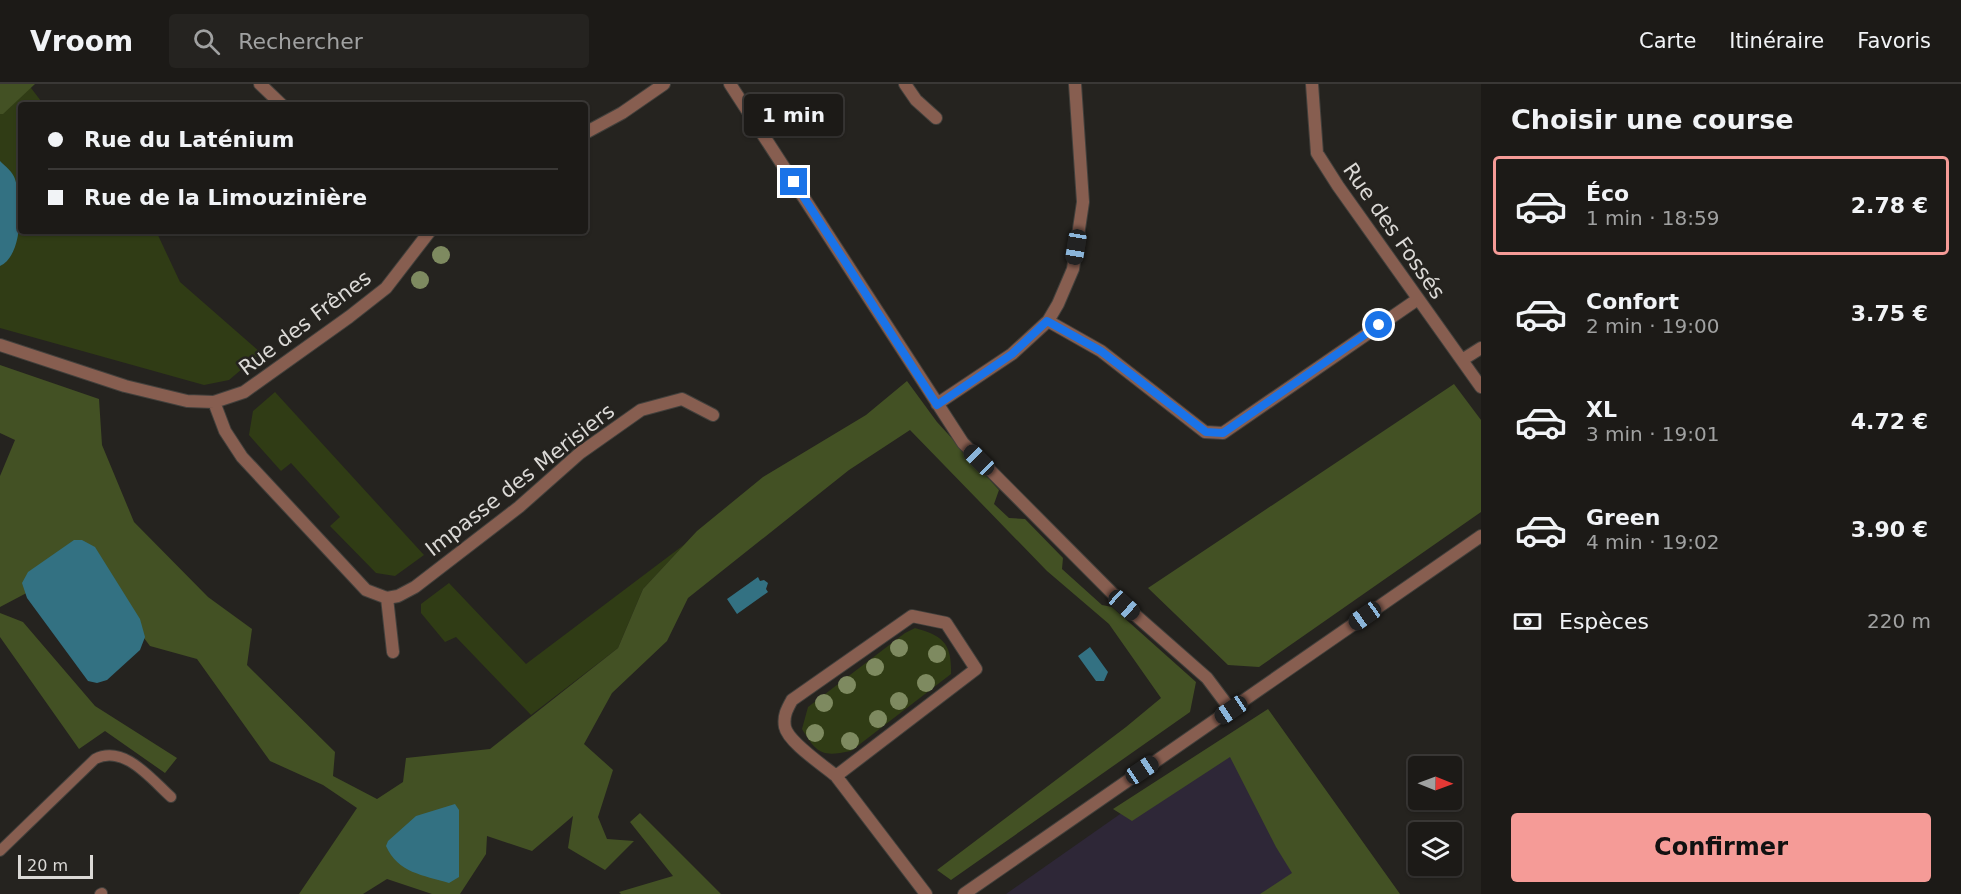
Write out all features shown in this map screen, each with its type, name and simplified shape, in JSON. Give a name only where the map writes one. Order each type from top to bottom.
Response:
[{"type":"street","points":[[260,84],[279,102]]},
{"type":"street","points":[[588,131],[622,113],[664,84]]},
{"type":"street","points":[[730,84],[963,443],[1124,605],[1207,678],[1231,710]]},
{"type":"street","points":[[905,84],[915,100],[936,118]]},
{"type":"street","points":[[937,405],[1012,354],[1047,321],[1058,304],[1073,269],[1083,202],[1075,84]]},
{"type":"street","name":"Rue des Fossés","points":[[1312,84],[1317,153],[1481,387]]},
{"type":"street","name":"Rue des Frênes","points":[[214,402],[244,392],[386,288],[426,234]]},
{"type":"street","points":[[1047,321],[1101,351],[1206,432],[1223,433],[1418,298]]},
{"type":"street","points":[[0,345],[125,386],[188,401],[214,402],[225,431],[242,457],[366,590],[387,598],[393,652]]},
{"type":"street","points":[[1462,360],[1481,348]]},
{"type":"street","name":"Impasse des Merisiers","points":[[387,598],[398,596],[415,587],[519,507],[580,453],[641,410],[682,399],[713,415]]},
{"type":"street","points":[[964,894],[1481,536]]},
{"type":"street","points":[[836,776],[976,669],[946,623],[912,616],[792,700],[785,713],[785,729],[799,746],[836,776],[926,894]]},
{"type":"lane","points":[[0,851],[95,759],[101,756],[122,757],[131,762],[171,797]]},
{"type":"shaded area","points":[[1230,737],[1343,894],[1006,894]]},
{"type":"green space","points":[[0,84],[28,84],[42,102],[18,102],[18,234],[157,234],[180,282],[261,353],[229,380],[204,385],[0,328]]},
{"type":"green space","points":[[0,84],[35,84],[3,114],[0,114]]},
{"type":"green space","points":[[0,365],[99,399],[102,445],[134,522],[208,597],[252,629],[247,665],[335,752],[333,776],[377,799],[403,782],[406,758],[490,749],[618,648],[643,589],[697,531],[763,477],[866,415],[907,381],[937,422],[999,490],[994,504],[1009,518],[1025,519],[1063,558],[1062,569],[1102,605],[1112,607],[1196,682],[1190,712],[951,880],[937,870],[1161,698],[1109,624],[1047,571],[910,430],[849,470],[688,598],[667,641],[612,693],[584,744],[613,770],[598,817],[607,839],[634,841],[605,870],[568,848],[573,816],[532,851],[487,836],[486,854],[460,894],[432,894],[387,879],[363,894],[299,894],[357,808],[323,785],[270,761],[197,659],[150,646],[80,553],[36,588],[0,607],[0,476],[15,440],[0,433]]},
{"type":"green space","points":[[1454,384],[1481,420],[1481,512],[1259,667],[1228,665],[1148,588]]},
{"type":"green space","points":[[275,392],[424,555],[395,576],[376,573],[330,526],[340,517],[291,463],[281,471],[249,435],[253,411]]},
{"type":"green space","points":[[685,544],[643,589],[618,648],[531,715],[456,637],[445,642],[421,613],[421,604],[449,583],[526,664]]},
{"type":"green space","points":[[0,613],[23,622],[95,706],[177,758],[165,773],[105,731],[79,749],[0,637]]},
{"type":"green space","points":[[915,628],[933,634],[944,642],[950,655],[951,674],[851,751],[833,754],[816,749],[802,729],[808,707],[905,633]]},
{"type":"green space","points":[[1268,709],[1400,894],[1260,894],[1292,873],[1276,847],[1230,757],[1132,821],[1113,809]]},
{"type":"green space","points":[[640,813],[721,894],[621,894],[619,892],[673,876],[630,822]]},
{"type":"water","points":[[0,161],[15,179],[18,194],[18,233],[13,251],[8,260],[0,266]]},
{"type":"water","points":[[74,540],[82,540],[95,547],[140,619],[145,637],[140,650],[107,680],[97,683],[88,681],[27,598],[22,583],[28,572]]},
{"type":"water","points":[[758,577],[760,581],[764,580],[768,583],[766,589],[768,592],[737,614],[727,599]]},
{"type":"water","points":[[1090,647],[1108,672],[1104,681],[1096,681],[1078,656]]},
{"type":"water","points":[[455,804],[459,810],[459,877],[449,883],[412,872],[397,862],[386,846],[388,841],[416,816]]},
{"type":"route","points":[[794,182],[937,405],[1012,354],[1047,321],[1101,351],[1206,432],[1223,433],[1379,325]]}]
